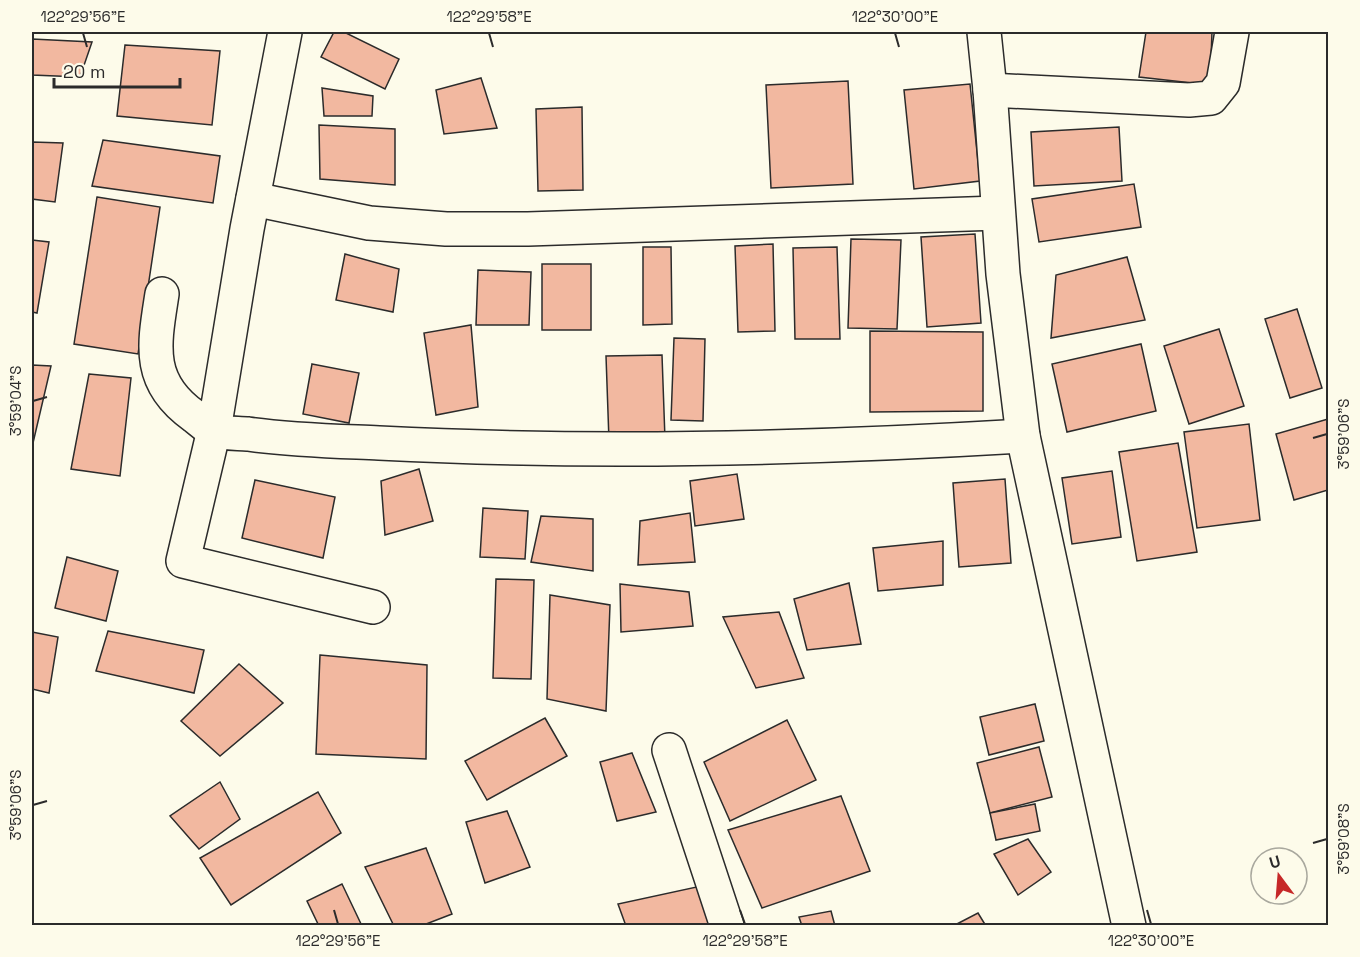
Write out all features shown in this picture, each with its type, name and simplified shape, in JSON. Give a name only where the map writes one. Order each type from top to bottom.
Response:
[{"type":"street","points":[[285,32],[253,199],[214,430],[183,561],[373,607]]},
{"type":"street","points":[[984,32],[1003,274],[1023,435],[1129,926]]},
{"type":"street","points":[[990,90],[1189,100],[1211,98],[1223,83],[1232,32]]},
{"type":"street","points":[[253,199],[369,223],[446,229],[540,229],[998,213]]},
{"type":"street","points":[[162,294],[154,341],[158,367],[165,389],[184,410],[214,430],[284,439],[451,447],[627,449],[908,442],[1023,435]]},
{"type":"street","points":[[669,750],[727,926]]},
{"type":"building","points":[[334,32],[344,32],[399,59],[385,89],[321,57]]},
{"type":"building","points":[[1146,32],[1212,32],[1210,85],[1139,77]]},
{"type":"building","points":[[32,39],[92,42],[80,77],[32,75]]},
{"type":"building","points":[[125,45],[220,51],[212,125],[117,116]]},
{"type":"building","points":[[481,78],[497,128],[444,134],[436,90]]},
{"type":"building","points":[[848,81],[853,184],[771,188],[766,85]]},
{"type":"building","points":[[970,84],[980,181],[914,189],[904,90]]},
{"type":"building","points":[[322,88],[373,96],[372,116],[324,116]]},
{"type":"building","points":[[582,107],[583,190],[538,191],[536,109]]},
{"type":"building","points":[[319,125],[395,129],[395,185],[320,179]]},
{"type":"building","points":[[1119,127],[1122,181],[1034,186],[1031,132]]},
{"type":"building","points":[[103,140],[220,156],[213,203],[92,186]]},
{"type":"building","points":[[32,142],[63,143],[55,202],[32,199]]},
{"type":"building","points":[[1134,184],[1141,227],[1039,242],[1032,199]]},
{"type":"building","points":[[97,197],[160,207],[138,354],[74,344]]},
{"type":"building","points":[[975,234],[981,323],[927,327],[921,237]]},
{"type":"building","points":[[851,239],[901,240],[897,329],[848,328]]},
{"type":"building","points":[[32,240],[49,242],[37,313],[32,312]]},
{"type":"building","points":[[773,244],[775,331],[738,332],[735,246]]},
{"type":"building","points":[[643,247],[671,247],[672,324],[643,325]]},
{"type":"building","points":[[837,247],[840,339],[795,339],[793,248]]},
{"type":"building","points":[[345,254],[399,269],[393,312],[336,300]]},
{"type":"building","points":[[1127,257],[1145,320],[1051,338],[1056,275]]},
{"type":"building","points":[[542,264],[591,264],[591,330],[542,330]]},
{"type":"building","points":[[478,270],[531,272],[529,325],[476,325]]},
{"type":"building","points":[[1297,309],[1322,388],[1290,398],[1265,319]]},
{"type":"building","points":[[471,325],[478,407],[436,415],[424,333]]},
{"type":"building","points":[[1219,329],[1244,406],[1189,424],[1164,346]]},
{"type":"building","points":[[870,331],[983,332],[983,411],[870,412]]},
{"type":"building","points":[[674,338],[705,339],[703,421],[671,420]]},
{"type":"building","points":[[1141,344],[1156,411],[1067,432],[1052,364]]},
{"type":"building","points":[[662,355],[665,439],[609,441],[606,356]]},
{"type":"building","points":[[312,364],[359,373],[349,423],[303,414]]},
{"type":"building","points":[[32,365],[51,366],[33,443],[32,442]]},
{"type":"building","points":[[89,374],[131,378],[120,476],[71,469]]},
{"type":"building","points":[[1328,419],[1328,490],[1294,500],[1276,434]]},
{"type":"building","points":[[1249,424],[1260,520],[1197,528],[1184,432]]},
{"type":"building","points":[[1178,443],[1197,552],[1137,561],[1119,452]]},
{"type":"building","points":[[419,469],[433,521],[385,535],[381,481]]},
{"type":"building","points":[[1112,471],[1121,537],[1072,544],[1062,478]]},
{"type":"building","points":[[737,474],[744,519],[695,526],[690,481]]},
{"type":"building","points":[[1005,479],[1011,563],[959,567],[953,483]]},
{"type":"building","points":[[255,480],[335,497],[323,558],[242,538]]},
{"type":"building","points":[[483,508],[528,511],[525,559],[480,557]]},
{"type":"building","points":[[690,513],[695,562],[638,565],[640,521]]},
{"type":"building","points":[[541,516],[593,519],[593,571],[531,562]]},
{"type":"building","points":[[943,541],[943,585],[878,591],[873,548]]},
{"type":"building","points":[[67,557],[118,571],[106,621],[55,608]]},
{"type":"building","points":[[496,579],[534,580],[531,679],[493,678]]},
{"type":"building","points":[[849,583],[861,644],[807,650],[794,599]]},
{"type":"building","points":[[620,584],[689,592],[693,626],[621,632]]},
{"type":"building","points":[[550,595],[610,605],[606,711],[547,699]]},
{"type":"building","points":[[779,612],[804,678],[756,688],[723,617]]},
{"type":"building","points":[[108,631],[204,650],[194,693],[96,671]]},
{"type":"building","points":[[32,632],[58,637],[49,693],[32,689]]},
{"type":"building","points":[[320,655],[427,665],[426,759],[316,754]]},
{"type":"building","points":[[239,664],[283,703],[220,756],[181,721]]},
{"type":"building","points":[[1035,704],[1044,741],[989,755],[980,717]]},
{"type":"building","points":[[545,718],[567,756],[487,800],[465,761]]},
{"type":"building","points":[[787,720],[816,780],[730,821],[704,762]]},
{"type":"building","points":[[1039,747],[1052,797],[990,813],[977,763]]},
{"type":"building","points":[[632,753],[656,812],[617,821],[600,762]]},
{"type":"building","points":[[220,782],[240,819],[199,849],[170,816]]},
{"type":"building","points":[[318,792],[341,833],[231,905],[200,858]]},
{"type":"building","points":[[841,796],[870,871],[762,908],[728,830]]},
{"type":"building","points":[[1035,804],[1040,831],[996,840],[990,813]]},
{"type":"building","points":[[507,811],[530,867],[485,883],[466,822]]},
{"type":"building","points":[[1028,839],[1051,872],[1018,895],[994,854]]},
{"type":"building","points":[[426,848],[452,914],[421,926],[394,926],[365,867]]},
{"type":"building","points":[[342,884],[362,926],[319,926],[307,901]]},
{"type":"building","points":[[701,886],[716,926],[626,926],[618,904]]},
{"type":"building","points":[[831,911],[835,926],[802,926],[799,917]]},
{"type":"building","points":[[978,913],[986,926],[953,926]]}]
